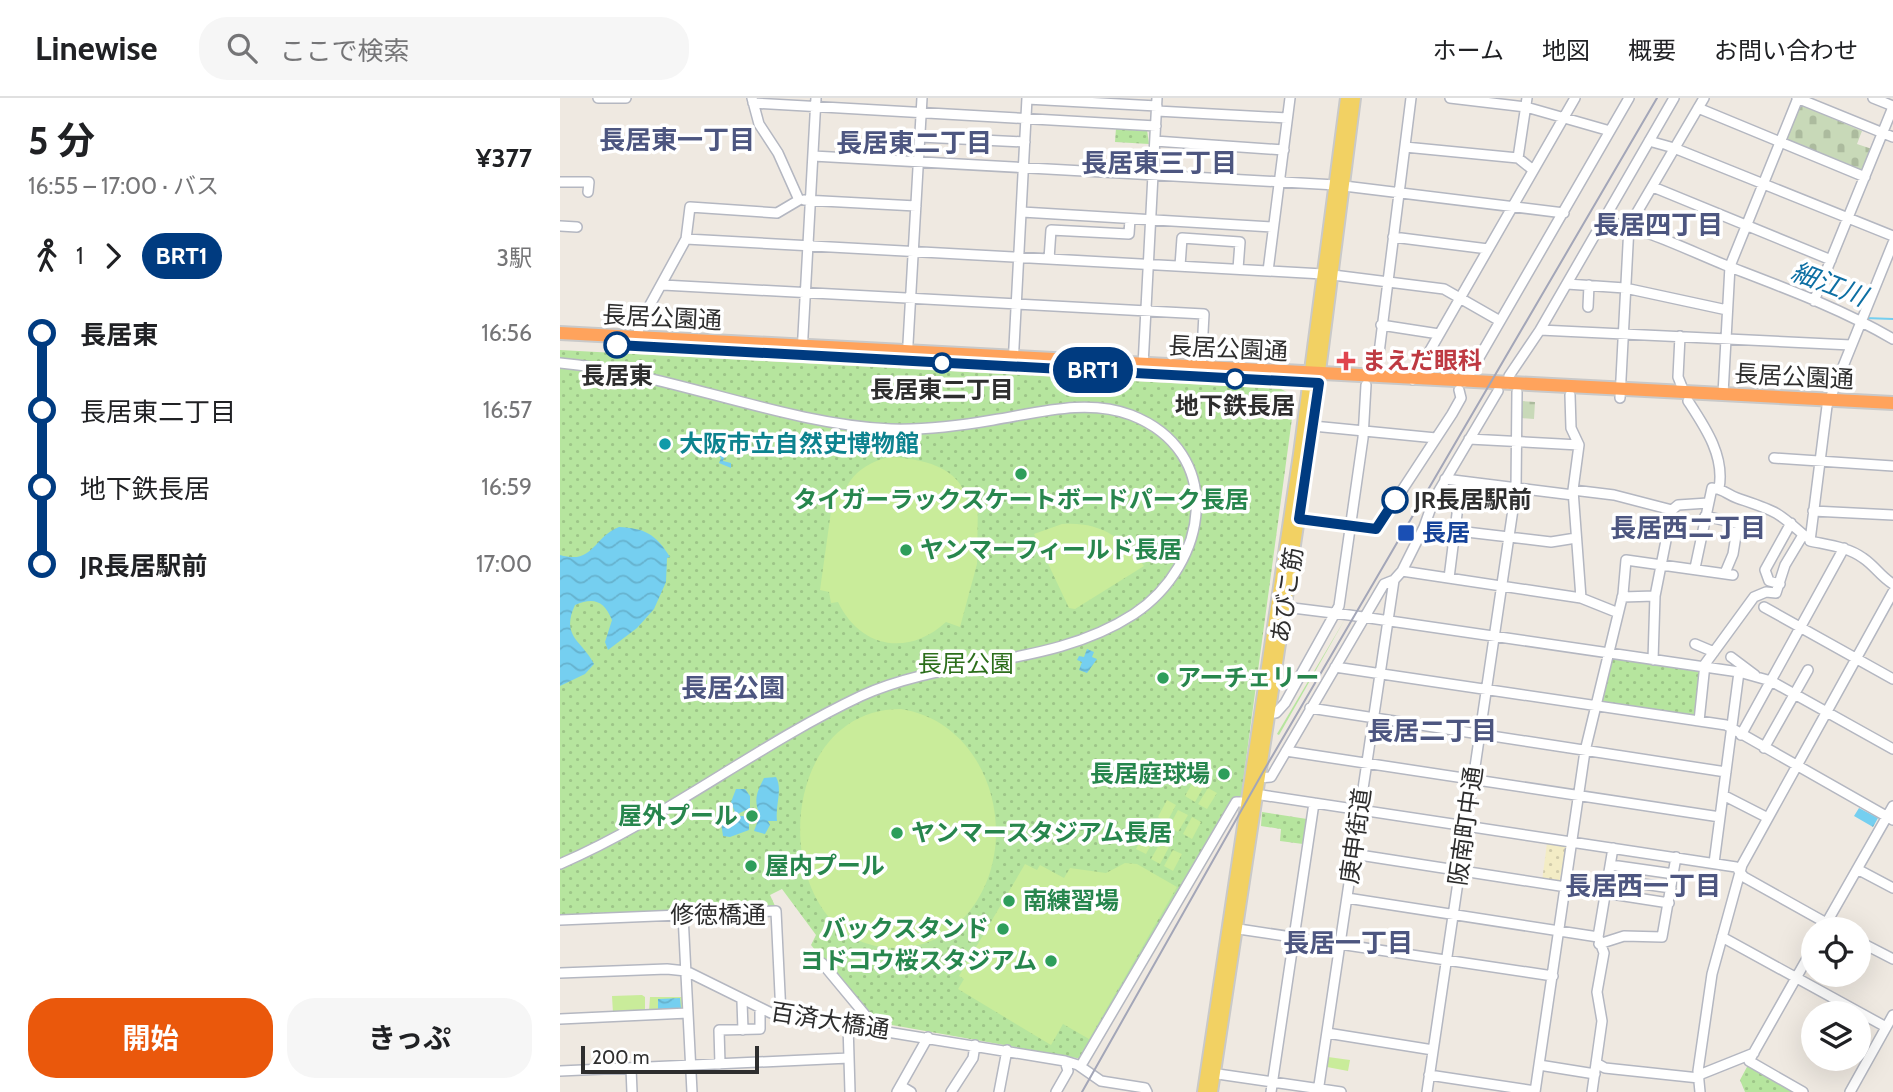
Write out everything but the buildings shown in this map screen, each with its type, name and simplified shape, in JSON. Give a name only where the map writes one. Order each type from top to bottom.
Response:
[{"type":"highway","name":"長居公園通","points":[[560,333],[637,341],[802,351],[1508,389],[1828,403],[1893,403]]},
{"type":"highway","name":"長居公園通","points":[[560,341],[637,341]]},
{"type":"highway","name":"長居公園通","points":[[1013,363],[1143,366],[1314,378]]},
{"type":"highway","name":"長居公園通","points":[[1371,381],[1413,380],[1462,386]]},
{"type":"highway","name":"長居公園通","points":[[1508,389],[1570,395],[1621,394]]},
{"type":"highway","name":"長居公園通","points":[[1686,396],[1723,394],[1893,410]]},
{"type":"main road","name":"あびこ筋","points":[[1340,185],[1346,98]]},
{"type":"main road","name":"あびこ筋","points":[[1212,1092],[1211,1073],[1275,616],[1314,378],[1340,185],[1355,98]]},
{"type":"main road","name":"あびこ筋","points":[[1232,928],[1269,713],[1313,426],[1314,378]]},
{"type":"main road","name":"あびこ筋","points":[[1203,1092],[1211,1073]]},
{"type":"street","points":[[597,98],[626,98]]},
{"type":"street","points":[[908,357],[922,98]]},
{"type":"street","points":[[1268,271],[1290,98]]},
{"type":"street","points":[[1269,713],[1276,713],[1285,703],[1335,614],[1388,282],[1411,98]]},
{"type":"street","points":[[1450,98],[1527,103],[1563,119],[1610,131]]},
{"type":"street","points":[[1413,380],[1575,98]]},
{"type":"street","points":[[1299,519],[1378,527],[1461,398],[1462,386],[1629,98]]},
{"type":"street","points":[[1258,778],[1271,777],[1384,584],[1394,580],[1402,570],[1445,480],[1469,439],[1508,389],[1509,376],[1541,330],[1674,98]]},
{"type":"street","points":[[1621,394],[1629,226],[1704,98]]},
{"type":"street","points":[[1723,394],[1730,266],[1798,98],[1893,137]]},
{"type":"street","points":[[1814,301],[1893,107],[1873,98]]},
{"type":"street","points":[[1013,363],[1027,99],[1157,105],[1287,118]]},
{"type":"street","points":[[799,200],[778,153],[760,124],[753,101],[816,102],[921,113],[1156,126]]},
{"type":"street","points":[[802,351],[816,102]]},
{"type":"street","points":[[1518,158],[1527,103]]},
{"type":"street","points":[[1143,366],[1157,105]]},
{"type":"street","points":[[1698,108],[1865,177]]},
{"type":"street","points":[[920,137],[1025,142]]},
{"type":"street","points":[[1155,141],[1284,150]]},
{"type":"street","points":[[1649,141],[1674,148],[1893,236]]},
{"type":"street","points":[[1405,147],[1518,158],[1533,170]]},
{"type":"street","points":[[813,156],[1340,185],[1564,213]]},
{"type":"street","points":[[560,182],[589,182],[588,192]]},
{"type":"street","points":[[1653,187],[1831,260]]},
{"type":"street","points":[[637,341],[644,316],[686,239],[690,207],[776,213],[799,200],[916,206]]},
{"type":"street","points":[[1022,212],[1273,227]]},
{"type":"street","points":[[1049,259],[1051,230],[1129,234],[1130,219]]},
{"type":"street","points":[[1604,221],[1629,226],[1730,266],[1861,320],[1893,339]]},
{"type":"street","points":[[1204,240],[1205,223]]},
{"type":"street","points":[[560,226],[577,226]]},
{"type":"street","points":[[1393,237],[1488,249]]},
{"type":"street","points":[[1180,266],[1182,238],[1240,242],[1238,269]]},
{"type":"street","points":[[686,239],[1328,275],[1444,289],[1500,321]]},
{"type":"street","points":[[1699,721],[1705,664],[1754,597],[1766,592],[1776,593],[1784,565],[1807,538],[1828,403],[1893,243]]},
{"type":"street","points":[[1567,284],[1625,288],[1727,310]]},
{"type":"street","points":[[663,285],[1204,314],[1201,369]]},
{"type":"street","points":[[1588,307],[1589,285]]},
{"type":"street","points":[[1381,325],[1439,334]]},
{"type":"street","points":[[1541,330],[1851,345]]},
{"type":"street","points":[[1679,336],[1678,377],[1708,432],[1723,471],[1719,488]]},
{"type":"street","points":[[560,363],[653,379],[795,413],[872,427],[934,429],[1074,408],[1121,411],[1150,425],[1177,450],[1191,476],[1197,518],[1191,545],[1175,576],[1157,595],[1128,617],[1058,647],[933,672],[898,681],[863,695],[781,738],[631,829],[560,864]]},
{"type":"street","name":"阪南町中通","points":[[1427,1092],[1516,489],[1517,442],[1508,389]]},
{"type":"street","points":[[1570,395],[1571,428],[1579,445],[1573,493],[1581,598]]},
{"type":"street","points":[[1313,426],[1436,438]]},
{"type":"street","points":[[1469,439],[1579,445]]},
{"type":"street","points":[[1774,458],[1893,466]]},
{"type":"street","points":[[1445,480],[1516,489],[1614,495],[1672,510]]},
{"type":"street","points":[[1449,578],[1461,482]]},
{"type":"street","points":[[1695,568],[1712,488],[1719,488],[1734,497],[1773,509],[1807,538],[1844,548],[1864,558],[1882,578],[1893,584]]},
{"type":"street","points":[[1653,660],[1655,596],[1672,510],[1678,505],[1708,503]]},
{"type":"street","points":[[1813,511],[1893,515]]},
{"type":"street","points":[[1705,516],[1748,526]]},
{"type":"street","points":[[1429,1075],[1535,1092],[1585,751],[1622,597],[1626,560],[1729,574],[1738,523]]},
{"type":"street","points":[[1780,584],[1769,582],[1765,570],[1791,523]]},
{"type":"street","points":[[1424,527],[1551,542],[1576,538]]},
{"type":"street","points":[[1741,735],[1844,548]]},
{"type":"street","points":[[1402,570],[1581,598],[1616,613]]},
{"type":"street","name":"庚申街道","points":[[1318,1090],[1394,580]]},
{"type":"street","points":[[1700,1092],[1699,1077],[1711,981],[1741,870],[1893,592]]},
{"type":"street","points":[[1622,597],[1655,596]]},
{"type":"street","points":[[1275,616],[1285,607],[1739,673],[1771,681],[1893,749]]},
{"type":"street","points":[[1764,607],[1893,678]]},
{"type":"street","points":[[1695,644],[1714,652]]},
{"type":"street","points":[[1731,657],[1756,677]]},
{"type":"street","points":[[1335,667],[1732,728],[1890,818]]},
{"type":"street","points":[[1764,748],[1808,670]]},
{"type":"street","points":[[1714,863],[1739,673]]},
{"type":"street","points":[[1310,708],[1726,772]]},
{"type":"street","points":[[1286,751],[1720,817]]},
{"type":"street","points":[[1255,794],[1714,863],[1741,870]]},
{"type":"street","points":[[1723,795],[1768,818]]},
{"type":"street","points":[[1083,1062],[1236,802],[1241,802]]},
{"type":"street","points":[[1272,1087],[1314,803]]},
{"type":"street","points":[[1830,917],[1890,818],[1893,806]]},
{"type":"street","points":[[1592,1092],[1602,1021],[1597,992],[1604,953],[1598,941],[1613,848]]},
{"type":"street","points":[[1353,854],[1669,903]]},
{"type":"street","points":[[1347,898],[1559,932],[1598,941],[1624,936],[1662,937],[1676,858]]},
{"type":"street","points":[[1611,865],[1674,873]]},
{"type":"street","points":[[1857,869],[1893,888]]},
{"type":"street","points":[[1741,870],[1744,877],[1810,917]]},
{"type":"street","points":[[1608,879],[1671,888]]},
{"type":"street","name":"修徳橋通","points":[[560,920],[776,911],[781,1015]]},
{"type":"street","points":[[683,915],[692,1092]]},
{"type":"street","points":[[1232,928],[1553,976]]},
{"type":"street","points":[[1722,937],[1886,1027]]},
{"type":"street","points":[[1871,948],[1893,959]]},
{"type":"street","points":[[822,963],[876,1028]]},
{"type":"street","name":"百済大橋通","points":[[560,973],[667,969],[686,971],[708,979],[742,1001],[781,1015],[876,1028],[1065,1061],[1078,1065],[1101,1081]]},
{"type":"street","points":[[1801,970],[1749,1061],[1803,1092]]},
{"type":"street","points":[[742,1001],[743,1030]]},
{"type":"street","points":[[720,1064],[719,1030],[760,1029],[760,1009]]},
{"type":"street","points":[[560,1019],[688,1013]]},
{"type":"street","points":[[1850,1092],[1893,1015]]},
{"type":"street","points":[[848,1024],[850,1092]]},
{"type":"street","points":[[1327,1033],[1433,1050]]},
{"type":"street","points":[[911,1092],[899,1089],[928,1037]]},
{"type":"street","points":[[951,1092],[973,1058],[975,1045]]},
{"type":"street","points":[[999,1092],[1007,1050]]},
{"type":"street","points":[[1596,1063],[1605,1068],[1699,1077],[1754,1053]]},
{"type":"street","points":[[560,1071],[849,1058]]},
{"type":"street","points":[[1056,1092],[1068,1071],[1065,1061]]},
{"type":"street","points":[[1539,1065],[1595,1074]]},
{"type":"street","points":[[631,1068],[632,1092]]},
{"type":"street","points":[[1211,1073],[1272,1087],[1341,1092]]},
{"type":"street","points":[[1098,1092],[1101,1081],[1145,1088],[1147,1092]]},
{"type":"green space","points":[[1799,104],[1862,131],[1857,144],[1872,149],[1863,173],[1784,141]]},
{"type":"green space","points":[[1116,128],[1147,130],[1149,144],[1115,142]]},
{"type":"green space","name":"長居公園","points":[[560,350],[1281,389],[1295,396],[1241,797],[1082,1059],[875,1022],[811,945],[816,935],[782,889],[770,895],[776,908],[560,917]]},
{"type":"green space","points":[[1522,401],[1535,402],[1534,419],[1521,418]]},
{"type":"green space","name":"ヤンマーフィールド長居","points":[[889,457],[913,459],[937,466],[957,480],[967,502],[978,501],[977,564],[960,627],[946,622],[916,640],[901,643],[872,638],[847,618],[838,602],[831,603],[829,592],[820,590],[834,490],[845,491],[863,468]]},
{"type":"green space","points":[[1062,524],[1087,525],[1109,533],[1128,547],[1144,566],[1075,609],[1069,608],[1034,534]]},
{"type":"green space","points":[[1345,619],[1279,735],[1277,734]]},
{"type":"green space","points":[[1613,658],[1703,672],[1696,717],[1602,704],[1610,660]]},
{"type":"green space","name":"ヤンマースタジアム長居","points":[[901,709],[932,719],[958,737],[977,761],[990,790],[996,822],[994,854],[986,884],[969,912],[954,927],[936,939],[917,946],[895,948],[854,938],[824,911],[806,872],[800,829],[807,785],[825,746],[857,719]]},
{"type":"green space","points":[[1194,780],[1204,786],[1195,802],[1185,796]]},
{"type":"green space","points":[[1208,788],[1217,793],[1207,809],[1198,804]]},
{"type":"green space","points":[[1167,800],[1176,805],[1167,822],[1158,817]]},
{"type":"green space","points":[[1178,810],[1188,815],[1178,832],[1169,827]]},
{"type":"green space","points":[[1262,812],[1307,819],[1303,844],[1280,841],[1281,829],[1261,826]]},
{"type":"green space","points":[[1192,817],[1201,822],[1192,839],[1183,834]]},
{"type":"green space","points":[[1145,833],[1155,837],[1146,854],[1136,849]]},
{"type":"green space","points":[[1160,843],[1169,847],[1160,864],[1151,859]]},
{"type":"green space","points":[[1173,850],[1182,854],[1173,871],[1164,866]]},
{"type":"green space","name":"ヨドコウ桜スタジアム","points":[[1125,863],[1137,864],[1177,887],[1089,1039],[1063,1024],[1051,1045],[958,989],[964,979],[959,976],[1025,864],[1037,870],[1040,865],[1064,878],[1070,868],[1106,873]]},
{"type":"green space","points":[[612,996],[645,997],[645,1011],[613,1013]]},
{"type":"green space","points":[[650,997],[682,997],[683,1008],[649,1011]]},
{"type":"green space","points":[[1328,1057],[1350,1060],[1348,1071],[1327,1067]]},
{"type":"green space","points":[[1748,1065],[1796,1092],[1745,1092],[1740,1080]]},
{"type":"sand","points":[[1547,843],[1567,846],[1559,883],[1542,881]]},
{"type":"water","points":[[715,440],[723,442],[719,452],[725,455],[723,461],[731,463],[731,468],[719,463],[721,458],[714,450],[704,447],[706,443],[712,447]]},
{"type":"water","points":[[619,527],[642,531],[660,543],[670,557],[667,558],[666,582],[654,609],[637,628],[608,650],[605,642],[612,620],[606,609],[593,601],[575,605],[570,624],[572,632],[594,664],[585,674],[560,686],[560,555],[571,557],[587,553],[610,531]]},
{"type":"water","points":[[1087,649],[1094,652],[1092,657],[1097,659],[1087,673],[1079,670],[1082,662],[1077,660],[1079,656],[1084,657]]},
{"type":"water","points":[[776,777],[779,787],[777,821],[768,821],[770,825],[765,834],[754,831],[760,815],[756,800],[759,788],[764,778]]},
{"type":"water","points":[[736,789],[745,789],[750,796],[750,808],[736,815],[731,802]]},
{"type":"water","points":[[1859,808],[1878,818],[1873,827],[1854,816]]},
{"type":"water","points":[[731,816],[744,816],[749,823],[749,830],[730,837],[723,836],[721,823],[728,821]]},
{"type":"water","points":[[680,998],[681,1008],[658,1009],[658,999]]},
{"type":"waterway","name":"細江川","points":[[1865,318],[1893,319]]},
{"type":"railway","points":[[1082,1092],[1263,772],[1657,98]]},
{"type":"bus line","name":"BRT1","points":[[617,345],[1319,383],[1299,519],[1376,529],[1395,500]]},
{"type":"place","name":"長居東","points":[[617,345]]},
{"type":"place","name":"まえだ眼科","points":[[1346,361]]},
{"type":"place","name":"長居東二丁目","points":[[942,363]]},
{"type":"place","name":"地下鉄長居","points":[[1235,379]]},
{"type":"place","name":"大阪市立自然史博物館","points":[[665,444]]},
{"type":"place","name":"タイガーラックスケートボードパーク長居","points":[[1021,474]]},
{"type":"place","name":"JR長居駅前","points":[[1395,500]]},
{"type":"place","name":"長居","points":[[1406,533]]},
{"type":"place","name":"ヤンマーフィールド長居","points":[[906,550]]},
{"type":"place","name":"アーチェリー","points":[[1163,678]]},
{"type":"place","name":"長居庭球場","points":[[1224,774]]},
{"type":"place","name":"屋外プール","points":[[752,816]]},
{"type":"place","name":"ヤンマースタジアム長居","points":[[897,833]]},
{"type":"place","name":"屋内プール","points":[[751,866]]},
{"type":"place","name":"南練習場","points":[[1009,901]]},
{"type":"place","name":"バックスタンド","points":[[1003,929]]},
{"type":"place","name":"ヨドコウ桜スタジアム","points":[[1051,961]]},
{"type":"district","name":"長居東一丁目","points":[[677,140]]},
{"type":"district","name":"長居東二丁目","points":[[914,143]]},
{"type":"district","name":"長居東三丁目","points":[[1159,163]]},
{"type":"district","name":"長居四丁目","points":[[1658,225]]},
{"type":"district","name":"長居西二丁目","points":[[1688,528]]},
{"type":"district","name":"長居公園","points":[[733,688]]},
{"type":"district","name":"長居二丁目","points":[[1432,731]]},
{"type":"district","name":"長居西一丁目","points":[[1643,886]]},
{"type":"district","name":"長居一丁目","points":[[1348,943]]}]
